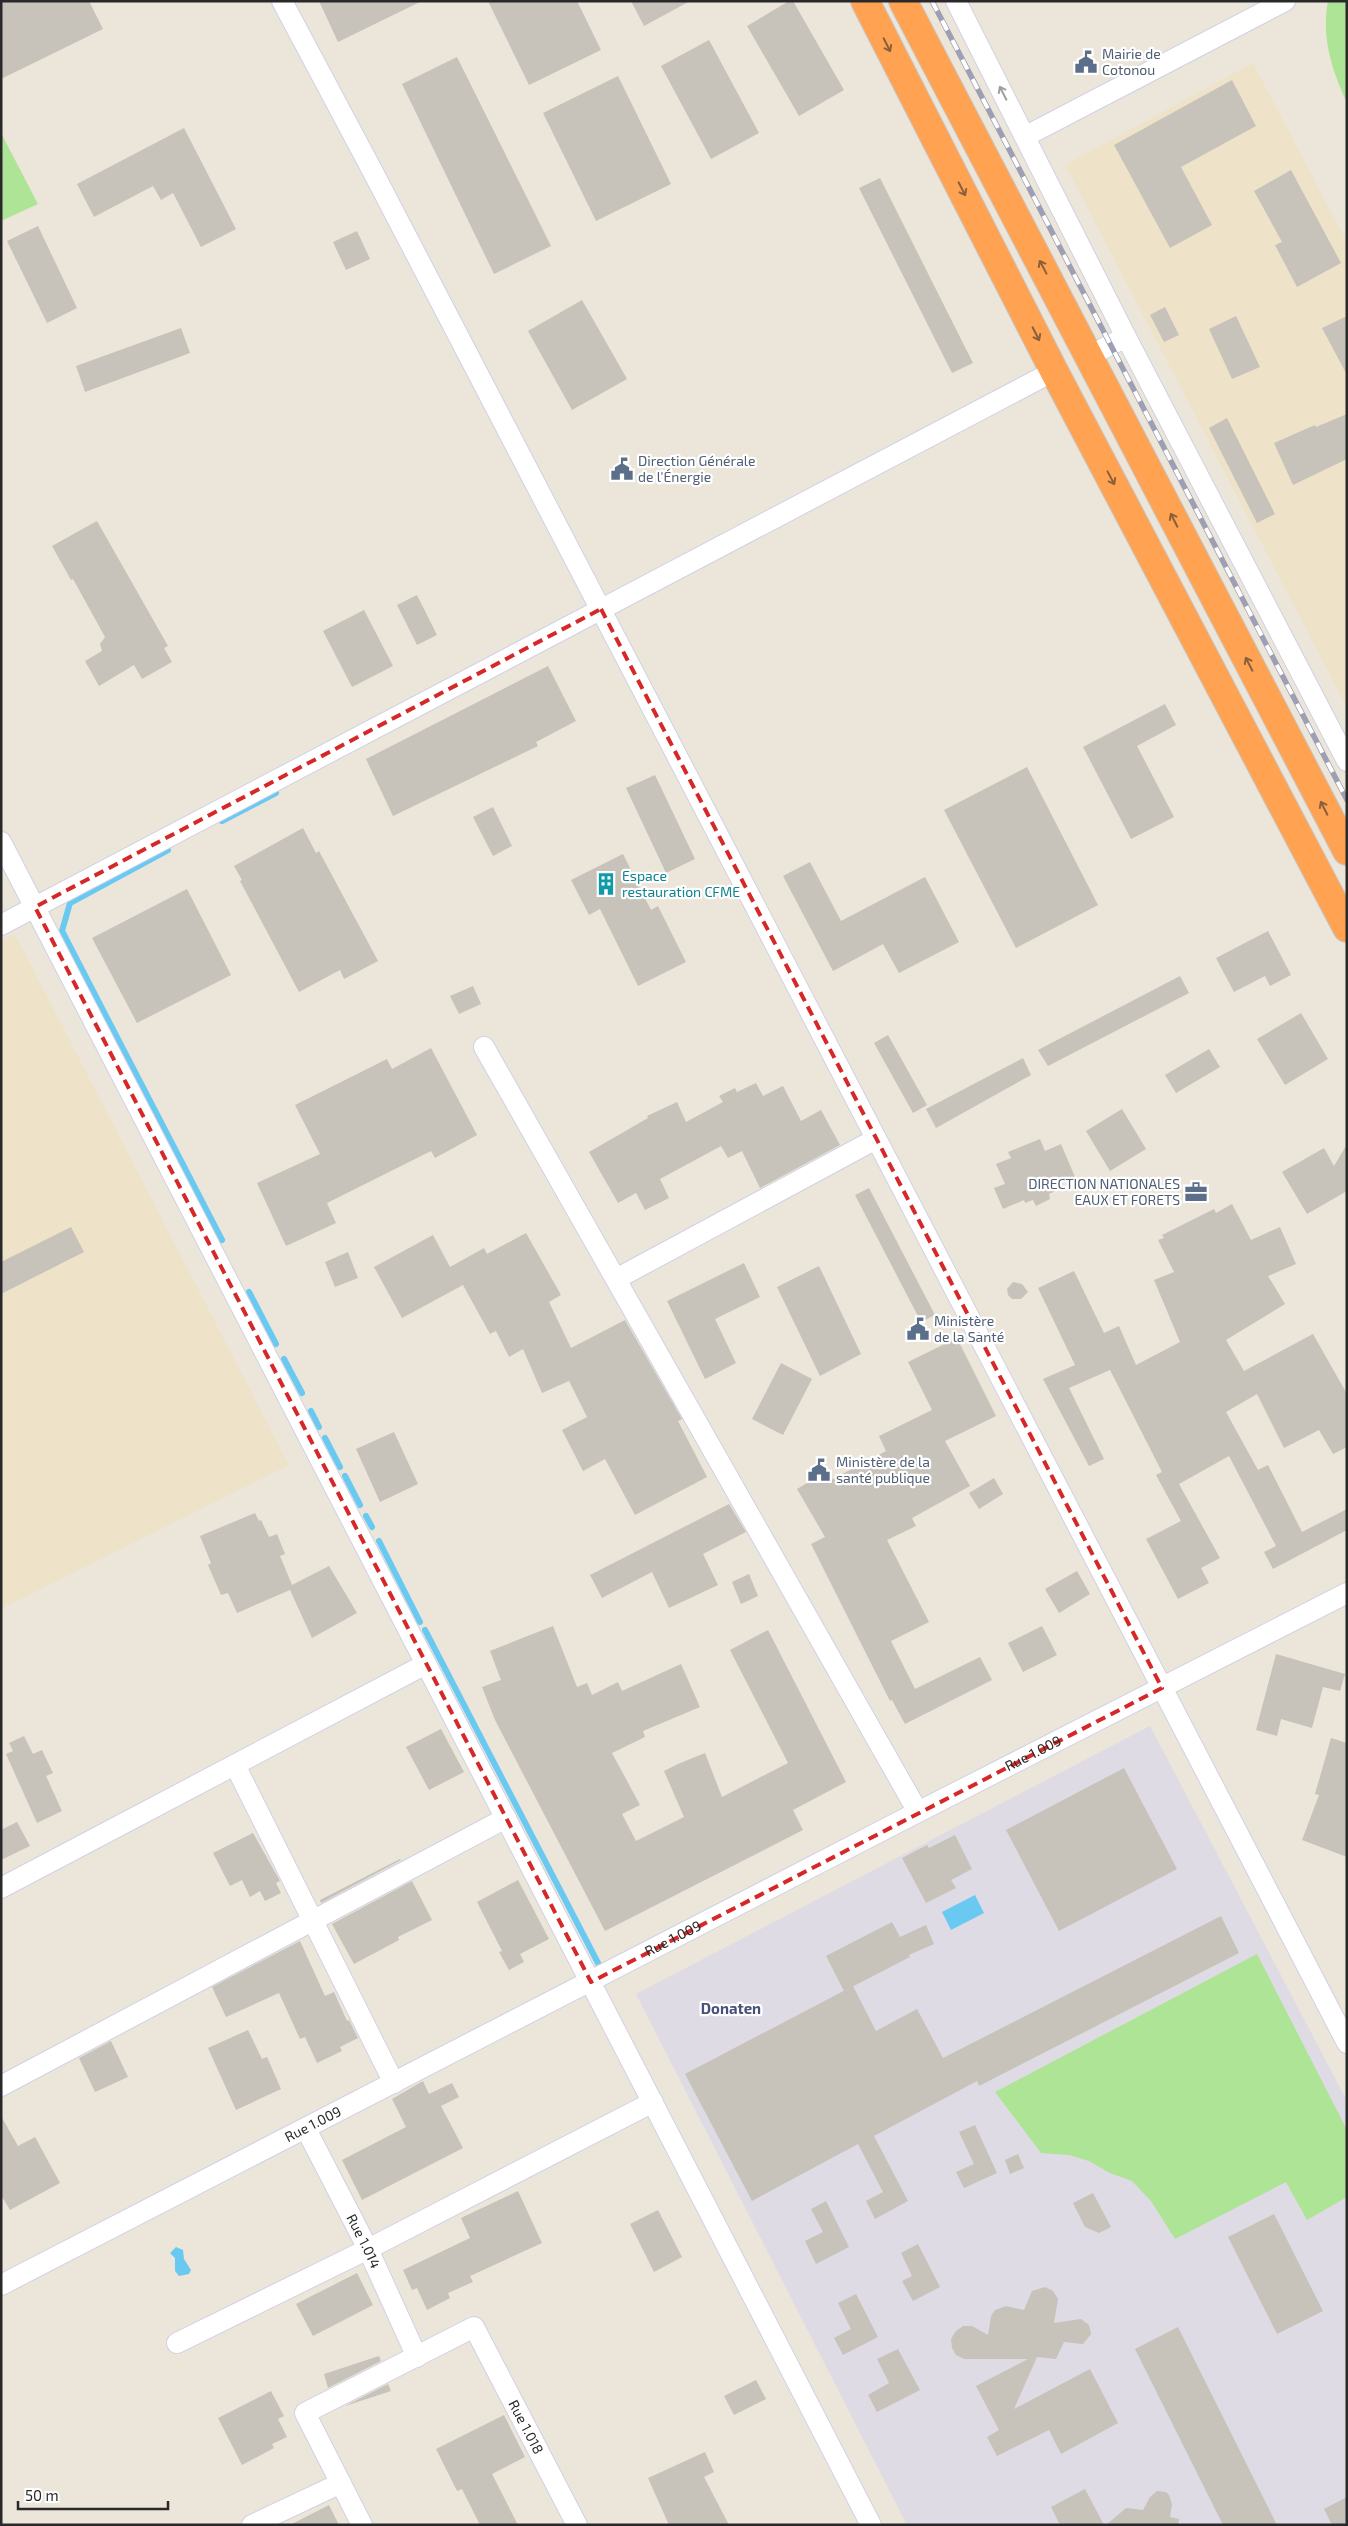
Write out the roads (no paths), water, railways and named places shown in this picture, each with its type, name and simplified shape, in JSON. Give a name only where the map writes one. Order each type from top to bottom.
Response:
[{"type":"highway","points":[[865,1],[1054,370],[1347,928]]},
{"type":"highway","points":[[903,1],[1347,851]]},
{"type":"street","points":[[282,1],[601,609],[1347,2043]]},
{"type":"street","points":[[956,1],[1126,336],[1347,761]]},
{"type":"street","points":[[1026,136],[1285,1]]},
{"type":"street","points":[[1089,356],[1126,336]]},
{"type":"street","points":[[1,925],[1054,370]]},
{"type":"street","points":[[1,842],[871,2525]]},
{"type":"street","points":[[484,1047],[918,1812]]},
{"type":"street","points":[[616,1279],[876,1139]]},
{"type":"street","name":"Rue 1.009","points":[[1,2285],[1347,1593]]},
{"type":"street","points":[[1,1888],[426,1664]]},
{"type":"street","points":[[235,1765],[394,2084]]},
{"type":"street","points":[[1,2086],[506,1818]]},
{"type":"street","points":[[177,2344],[368,2249],[653,2102]]},
{"type":"street","name":"Rue 1.014","points":[[306,2128],[368,2249],[417,2357]]},
{"type":"street","name":"Rue 1.018","points":[[417,2357],[474,2327],[577,2525]]},
{"type":"street","points":[[362,2525],[305,2412],[417,2357]]},
{"type":"street","points":[[252,2525],[341,2483]]},
{"type":"water","points":[[975,1895],[984,1913],[951,1930],[942,1912]]},
{"type":"water","points":[[176,2247],[183,2250],[184,2259],[191,2270],[189,2274],[179,2276],[175,2271],[175,2258],[170,2253]]},
{"type":"waterway","points":[[222,821],[276,793]]},
{"type":"waterway","points":[[168,850],[70,903],[62,931],[222,1240]]},
{"type":"waterway","points":[[249,1292],[276,1344]]},
{"type":"waterway","points":[[284,1359],[302,1393]]},
{"type":"waterway","points":[[311,1411],[319,1427]]},
{"type":"waterway","points":[[325,1438],[340,1467]]},
{"type":"waterway","points":[[345,1476],[360,1505]]},
{"type":"waterway","points":[[366,1516],[372,1527]]},
{"type":"waterway","points":[[379,1541],[420,1622]]},
{"type":"waterway","points":[[425,1630],[598,1963]]},
{"type":"railway","points":[[932,1],[1347,800]]},
{"type":"place","name":"Mairie de Cotonou","points":[[1086,62]]},
{"type":"place","name":"Direction Générale de l'Énergie","points":[[622,469]]},
{"type":"place","name":"Espace restauration CFME","points":[[606,884]]},
{"type":"place","name":"DIRECTION NATIONALES EAUX ET FORETS","points":[[1196,1192]]},
{"type":"place","name":"Ministère de la Santé","points":[[918,1329]]},
{"type":"place","name":"Ministère de la santé publique","points":[[819,1470]]},
{"type":"district","name":"Donaten","points":[[731,2009]]}]
